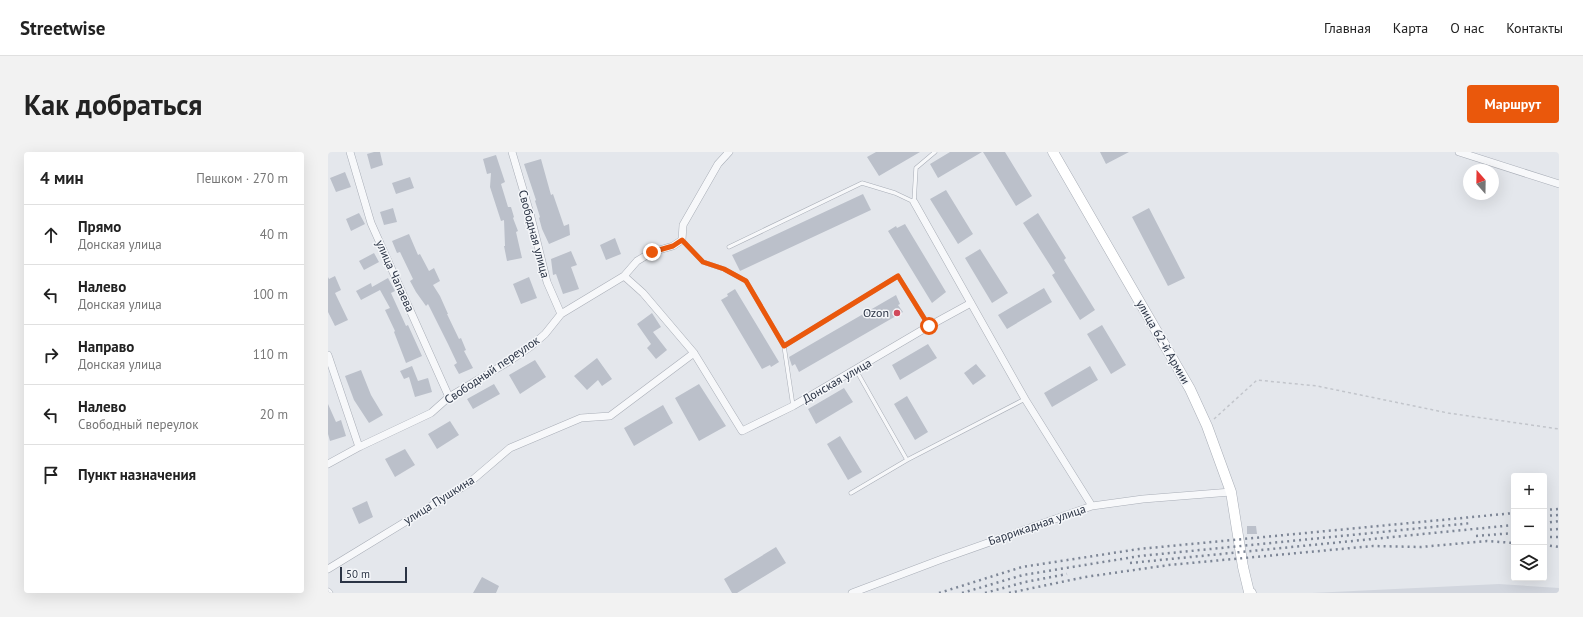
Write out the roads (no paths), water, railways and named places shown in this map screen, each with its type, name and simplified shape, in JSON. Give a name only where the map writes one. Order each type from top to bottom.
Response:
[{"type":"street","name":"улица Чапаева","points":[[350,152],[371,223],[449,397]]},
{"type":"street","name":"Свободная улица","points":[[512,152],[530,213],[547,282],[561,314]]},
{"type":"street","points":[[682,240],[683,225],[718,164],[729,152]]},
{"type":"street","name":"улица 62-й Армии","points":[[1053,152],[1190,389],[1207,426],[1231,492],[1243,568],[1249,592],[1251,593]]},
{"type":"street","points":[[1459,152],[1559,184]]},
{"type":"street","points":[[914,202],[1025,399],[1092,506]]},
{"type":"street","name":"Свободный переулок","points":[[328,464],[359,447],[431,413],[449,397],[508,362],[530,347],[545,334],[561,314],[624,276],[637,261],[652,252],[673,246],[682,240]]},
{"type":"street","points":[[624,276],[643,293],[694,353]]},
{"type":"street","name":"Донская улица","points":[[694,353],[742,431],[793,406],[970,303]]},
{"type":"street","name":"улица Пушкина","points":[[328,569],[469,484],[510,448],[581,418],[610,416],[694,353]]},
{"type":"street","points":[[328,355],[359,447]]},
{"type":"street","name":"Баррикадная улица","points":[[852,593],[942,559],[1092,506],[1143,498],[1231,492]]},
{"type":"lane","points":[[729,247],[862,182],[895,193],[914,202],[916,168],[935,152]]},
{"type":"lane","points":[[682,240],[703,262],[724,269],[746,281],[784,346],[793,406]]},
{"type":"lane","points":[[784,346],[898,276],[929,326]]},
{"type":"lane","points":[[856,370],[907,460]]},
{"type":"lane","points":[[852,493],[907,460],[1025,399]]},
{"type":"railway","points":[[1547,510],[1559,509]]},
{"type":"railway","points":[[939,593],[1022,567],[1139,549],[1511,513]]},
{"type":"railway","points":[[1547,516],[1559,515]]},
{"type":"railway","points":[[1547,523],[1559,521]]},
{"type":"railway","points":[[962,593],[1023,575],[1140,556],[1472,523]]},
{"type":"railway","points":[[1130,563],[1511,525]]},
{"type":"railway","points":[[1547,530],[1559,529]]},
{"type":"railway","points":[[1476,536],[1511,533]]},
{"type":"railway","points":[[1547,537],[1559,537]]},
{"type":"railway","points":[[1009,593],[1085,577],[1169,565],[1373,546],[1421,547],[1487,541],[1511,543]]},
{"type":"railway","points":[[1547,545],[1559,547]]},
{"type":"railway","points":[[985,593],[1025,582],[1067,574]]},
{"type":"place","name":"Ozon","points":[[897,313]]}]
